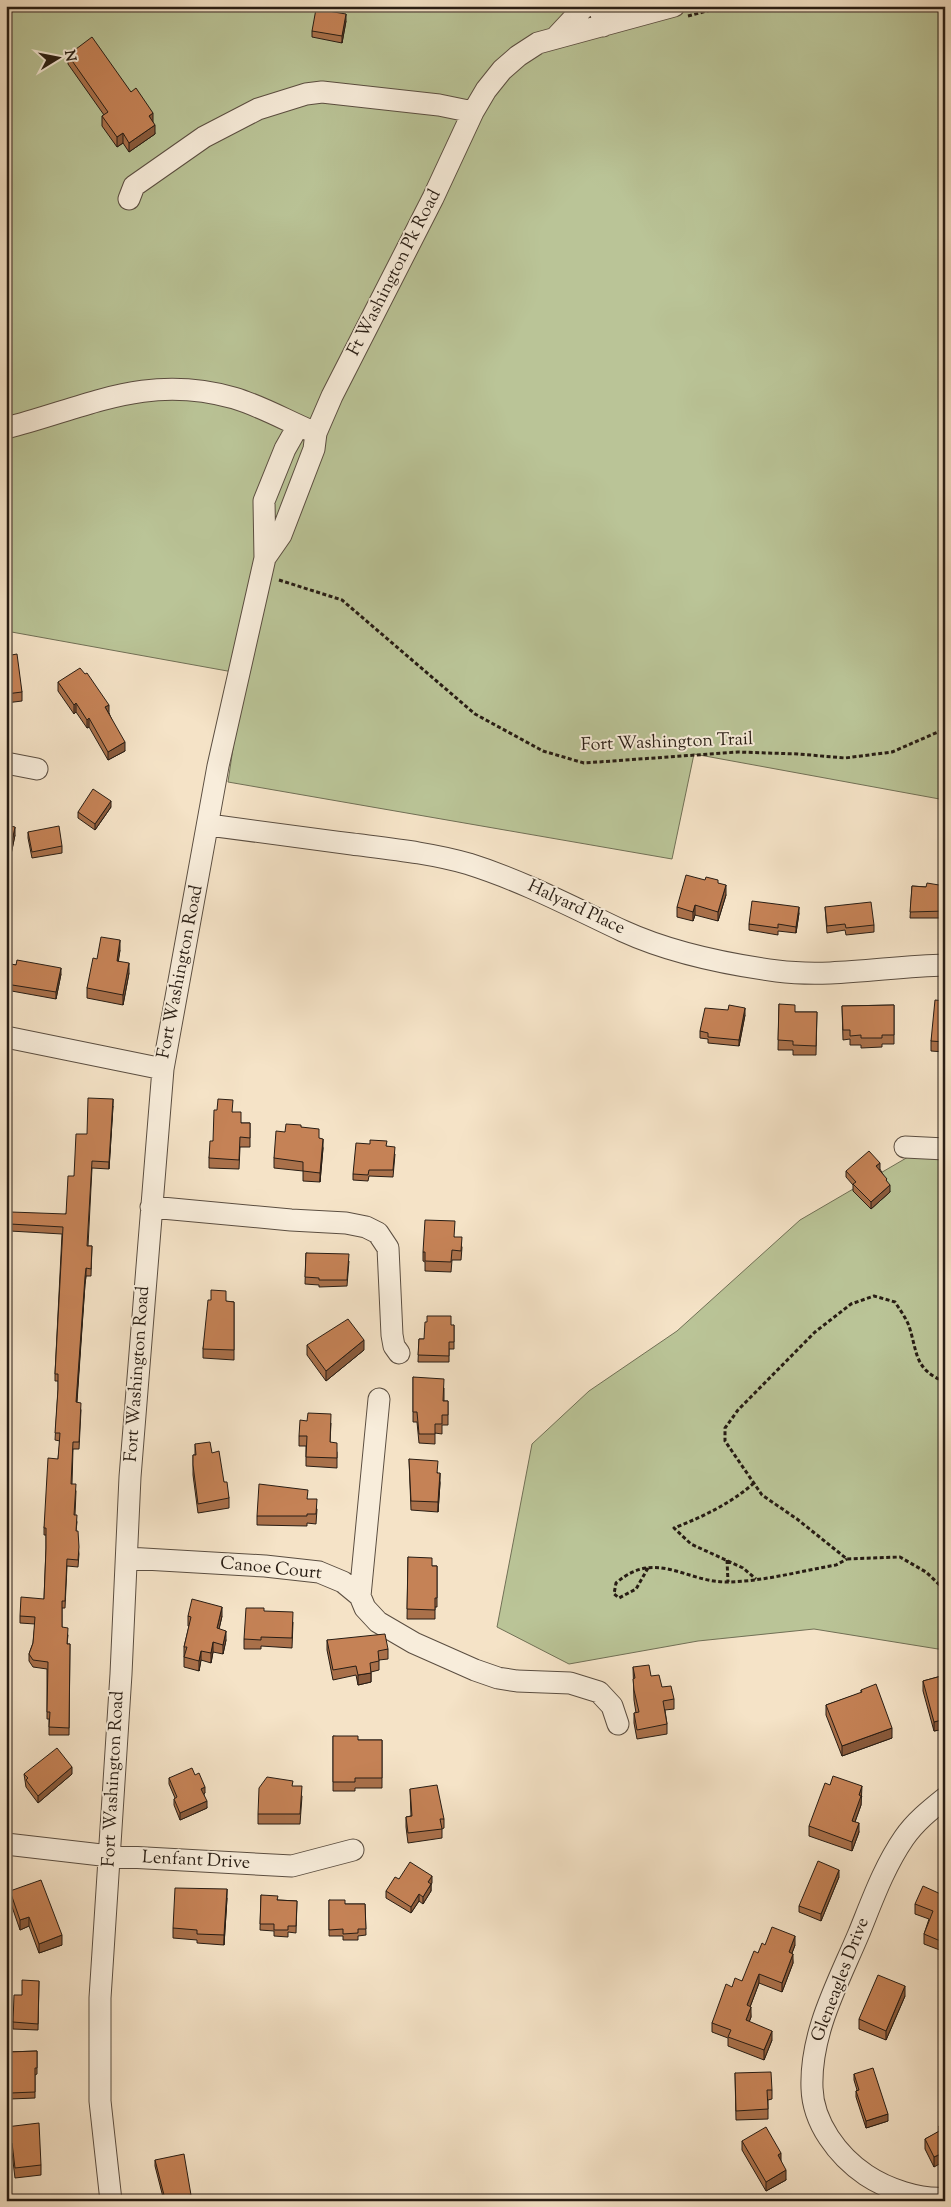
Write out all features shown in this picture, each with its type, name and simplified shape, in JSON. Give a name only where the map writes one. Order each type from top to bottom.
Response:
[{"type":"street","points":[[557,36],[585,6]]},
{"type":"street","points":[[557,36],[576,34],[601,16],[678,12]]},
{"type":"street","name":"Ft Washington Pk Road","points":[[307,429],[332,396],[433,198],[473,112],[492,81],[509,64],[538,43],[557,36]]},
{"type":"street","points":[[129,199],[134,186],[204,137],[258,109],[306,94],[329,92],[439,105],[473,112]]},
{"type":"street","points":[[6,428],[127,392],[180,388],[233,398],[259,407],[307,429]]},
{"type":"street","name":"Fort Washington Road","points":[[111,2201],[100,2101],[100,1998],[110,1856],[130,1477],[163,1069],[218,766],[264,566],[264,501],[270,484],[307,429]]},
{"type":"street","name":"Fort Washington Road","points":[[264,566],[281,535],[314,449],[307,429]]},
{"type":"street","points":[[270,484],[296,495]]},
{"type":"street","points":[[6,763],[37,769]]},
{"type":"street","name":"Halyard Place","points":[[208,825],[404,850],[467,864],[538,890],[623,931],[664,946],[718,961],[778,971],[837,974],[910,965],[945,965]]},
{"type":"street","points":[[6,1037],[163,1069]]},
{"type":"street","points":[[906,1146],[945,1149]]},
{"type":"street","points":[[151,1206],[346,1223],[366,1227],[378,1232],[388,1248],[392,1335],[394,1346],[399,1353]]},
{"type":"street","points":[[360,1596],[378,1399]]},
{"type":"street","name":"Canoe Court","points":[[127,1558],[265,1566],[319,1572],[343,1582],[360,1596],[366,1608],[378,1622],[414,1643],[498,1678],[517,1682],[570,1683],[599,1692],[612,1706],[618,1724]]},
{"type":"street","name":"Gleneagles Drive","points":[[945,1798],[930,1810],[905,1836],[883,1874],[820,2028],[813,2060],[812,2089],[821,2122],[835,2147],[848,2162],[872,2179],[887,2186],[918,2196],[945,2198]]},
{"type":"street","name":"Lenfant Drive","points":[[6,1844],[110,1856],[292,1866],[353,1850]]},
{"type":"path","points":[[678,12],[726,6]]},
{"type":"path","name":"Fort Washington Trail","points":[[264,566],[342,600],[475,714],[543,751],[584,763],[738,752],[845,758],[892,752],[945,729]]},
{"type":"path","points":[[847,1559],[797,1519],[762,1495],[725,1441],[725,1428],[738,1410],[815,1332],[851,1304],[874,1296],[895,1302],[908,1324],[916,1353],[925,1372],[945,1382]]},
{"type":"path","points":[[754,1483],[735,1500],[709,1514],[674,1528],[691,1544],[726,1559],[757,1579]]},
{"type":"path","points":[[648,1568],[636,1589],[619,1598],[614,1594],[616,1583],[626,1575],[648,1568],[660,1566],[728,1582],[757,1579],[836,1564],[847,1559],[900,1557],[926,1572],[945,1590]]},
{"type":"path","points":[[726,1559],[728,1582]]},
{"type":"green space","points":[[6,6],[945,6],[945,800],[694,754],[672,859],[228,782],[244,674],[6,631]]},
{"type":"green space","points":[[944,1136],[945,1649],[814,1629],[698,1641],[569,1664],[497,1627],[532,1444],[589,1391],[677,1331],[800,1220]]},
{"type":"building","points":[[316,9],[346,14],[342,36],[312,31]]},
{"type":"building","points":[[92,37],[131,92],[136,88],[153,113],[149,116],[155,125],[129,143],[123,133],[117,137],[102,116],[108,112],[68,55]]},
{"type":"building","points":[[17,654],[22,692],[6,694],[6,656]]},
{"type":"building","points":[[80,668],[85,674],[87,673],[109,705],[105,707],[125,742],[108,752],[89,718],[87,720],[76,703],[74,705],[58,682]]},
{"type":"building","points":[[93,789],[111,801],[95,824],[78,812]]},
{"type":"building","points":[[6,825],[15,827],[8,861],[6,860]]},
{"type":"building","points":[[59,826],[62,846],[32,852],[28,832]]},
{"type":"building","points":[[686,875],[705,880],[706,877],[718,880],[718,883],[726,885],[718,912],[695,905],[693,912],[677,907]]},
{"type":"building","points":[[927,883],[945,886],[945,911],[910,912],[912,886],[926,887]]},
{"type":"building","points":[[752,901],[799,907],[796,927],[778,924],[778,928],[749,924]]},
{"type":"building","points":[[871,902],[874,925],[846,928],[845,924],[827,926],[825,907]]},
{"type":"building","points":[[101,937],[120,940],[117,961],[129,963],[123,995],[87,988],[93,958],[97,959]]},
{"type":"building","points":[[17,960],[61,968],[56,992],[6,984],[6,963],[16,965]]},
{"type":"building","points":[[935,1000],[945,1001],[945,1042],[931,1041]]},
{"type":"building","points":[[779,1004],[795,1005],[795,1012],[817,1012],[816,1046],[793,1045],[793,1041],[778,1040]]},
{"type":"building","points":[[729,1005],[745,1008],[739,1040],[708,1037],[708,1033],[700,1031],[705,1008],[728,1010]]},
{"type":"building","points":[[894,1005],[894,1035],[882,1035],[882,1038],[861,1038],[861,1035],[850,1036],[850,1030],[843,1030],[842,1006]]},
{"type":"building","points":[[88,1098],[113,1099],[109,1162],[92,1161],[87,1246],[92,1246],[91,1269],[86,1268],[85,1277],[76,1402],[81,1403],[79,1442],[73,1442],[71,1484],[76,1484],[74,1515],[77,1515],[76,1531],[78,1531],[79,1547],[78,1560],[67,1559],[65,1601],[62,1601],[62,1627],[68,1628],[67,1644],[70,1644],[69,1728],[49,1727],[50,1712],[47,1712],[48,1662],[33,1660],[29,1654],[33,1643],[35,1617],[20,1616],[21,1597],[44,1599],[46,1528],[44,1528],[48,1458],[58,1459],[60,1433],[55,1433],[58,1374],[55,1374],[63,1227],[10,1224],[11,1212],[66,1214],[68,1176],[74,1176],[76,1134],[87,1134]]},
{"type":"building","points":[[218,1099],[233,1100],[232,1112],[241,1112],[241,1123],[250,1123],[250,1138],[240,1137],[239,1160],[209,1158],[210,1141],[213,1141],[214,1110],[217,1110]]},
{"type":"building","points":[[286,1124],[319,1129],[319,1138],[323,1139],[320,1173],[303,1171],[303,1162],[274,1158],[276,1131],[285,1132]]},
{"type":"building","points":[[370,1140],[387,1141],[386,1146],[395,1147],[393,1170],[369,1170],[368,1175],[353,1174],[356,1143],[370,1144]]},
{"type":"building","points":[[869,1151],[880,1163],[876,1166],[890,1185],[871,1202],[853,1184],[856,1182],[846,1171]]},
{"type":"building","points":[[425,1220],[455,1221],[454,1237],[462,1237],[461,1251],[452,1250],[451,1262],[425,1261],[425,1252],[423,1252]]},
{"type":"building","points":[[306,1253],[349,1254],[347,1280],[319,1280],[319,1278],[305,1277]]},
{"type":"building","points":[[211,1290],[226,1291],[226,1301],[234,1302],[234,1350],[203,1349],[208,1300],[211,1300]]},
{"type":"building","points":[[427,1316],[451,1316],[451,1325],[454,1325],[454,1342],[449,1342],[449,1356],[418,1355],[419,1339],[424,1339]]},
{"type":"building","points":[[348,1319],[364,1340],[326,1371],[307,1345]]},
{"type":"building","points":[[413,1377],[444,1379],[443,1401],[448,1401],[448,1415],[442,1415],[442,1424],[435,1424],[435,1434],[419,1434],[417,1412],[413,1412]]},
{"type":"building","points":[[308,1413],[331,1414],[330,1442],[337,1443],[337,1458],[306,1457],[307,1436],[299,1436],[300,1420],[307,1421]]},
{"type":"building","points":[[210,1442],[212,1453],[219,1451],[224,1482],[227,1482],[229,1498],[198,1504],[193,1465],[193,1455],[196,1455],[195,1444]]},
{"type":"building","points":[[409,1459],[438,1461],[437,1473],[440,1473],[438,1502],[411,1501]]},
{"type":"building","points":[[259,1484],[308,1490],[307,1499],[317,1499],[316,1514],[307,1514],[307,1516],[257,1516]]},
{"type":"building","points":[[408,1557],[432,1558],[432,1566],[437,1566],[435,1610],[407,1609]]},
{"type":"building","points":[[192,1599],[222,1607],[217,1628],[226,1631],[223,1645],[213,1642],[211,1653],[201,1651],[199,1661],[184,1657],[187,1647],[184,1647],[191,1617],[188,1616]]},
{"type":"building","points":[[246,1608],[264,1608],[264,1611],[293,1612],[292,1638],[261,1637],[261,1640],[244,1639]]},
{"type":"building","points":[[385,1634],[388,1649],[378,1651],[379,1661],[370,1663],[371,1673],[358,1675],[356,1666],[333,1670],[327,1640]]},
{"type":"building","points":[[649,1665],[651,1676],[659,1675],[662,1687],[671,1686],[674,1699],[663,1701],[667,1724],[637,1730],[634,1713],[639,1712],[634,1690],[633,1679],[635,1678],[633,1667]]},
{"type":"building","points":[[945,1675],[945,1719],[934,1722],[923,1681]]},
{"type":"building","points":[[876,1684],[892,1728],[842,1746],[826,1705],[862,1692],[861,1690]]},
{"type":"building","points":[[333,1736],[358,1736],[358,1740],[382,1740],[382,1778],[355,1778],[355,1782],[333,1782]]},
{"type":"building","points":[[57,1748],[72,1767],[38,1796],[26,1780],[28,1778],[24,1774]]},
{"type":"building","points":[[192,1768],[195,1775],[199,1773],[205,1787],[201,1789],[207,1801],[180,1813],[174,1799],[177,1797],[169,1778]]},
{"type":"building","points":[[833,1776],[862,1786],[859,1795],[861,1796],[852,1821],[859,1823],[852,1842],[809,1826],[825,1783],[830,1785]]},
{"type":"building","points":[[267,1777],[293,1781],[292,1786],[302,1786],[300,1814],[258,1814],[259,1788]]},
{"type":"building","points":[[437,1785],[444,1819],[440,1819],[442,1829],[408,1833],[406,1817],[412,1816],[410,1789]]},
{"type":"building","points":[[818,1861],[839,1870],[821,1914],[799,1906]]},
{"type":"building","points":[[410,1862],[432,1876],[428,1882],[431,1884],[423,1897],[419,1894],[411,1907],[386,1891],[395,1877],[399,1879]]},
{"type":"building","points":[[41,1880],[62,1935],[39,1944],[29,1917],[20,1920],[10,1891]]},
{"type":"building","points":[[923,1886],[945,1896],[945,1943],[924,1934],[933,1911],[915,1904]]},
{"type":"building","points":[[175,1888],[227,1889],[224,1935],[197,1934],[197,1930],[173,1928]]},
{"type":"building","points":[[261,1895],[278,1896],[277,1900],[297,1901],[296,1926],[288,1926],[288,1930],[274,1930],[274,1924],[260,1924]]},
{"type":"building","points":[[329,1900],[345,1900],[345,1904],[365,1904],[366,1929],[358,1929],[358,1933],[343,1934],[343,1929],[329,1930]]},
{"type":"building","points":[[772,1927],[795,1936],[789,1952],[793,1954],[782,1983],[759,1974],[747,2005],[751,2007],[746,2020],[772,2031],[764,2050],[728,2037],[731,2030],[712,2023],[726,1984],[732,1987],[735,1978],[742,1981],[754,1951],[758,1953],[762,1943],[765,1945]]},
{"type":"building","points":[[878,1975],[905,1986],[886,2031],[859,2019]]},
{"type":"building","points":[[22,1980],[39,1981],[38,2024],[13,2022],[14,1995],[22,1995]]},
{"type":"building","points":[[37,2051],[35,2092],[10,2093],[8,2052]]},
{"type":"building","points":[[873,2068],[888,2114],[866,2121],[856,2091],[859,2090],[854,2074]]},
{"type":"building","points":[[771,2072],[772,2090],[767,2090],[768,2109],[736,2111],[735,2073]]},
{"type":"building","points":[[39,2123],[41,2165],[15,2168],[12,2143],[6,2144],[6,2127]]},
{"type":"building","points":[[945,2123],[945,2152],[934,2157],[925,2139],[941,2130],[939,2126]]},
{"type":"building","points":[[766,2127],[781,2153],[778,2155],[786,2170],[766,2182],[742,2141]]},
{"type":"building","points":[[184,2154],[191,2195],[165,2199],[155,2160]]}]
